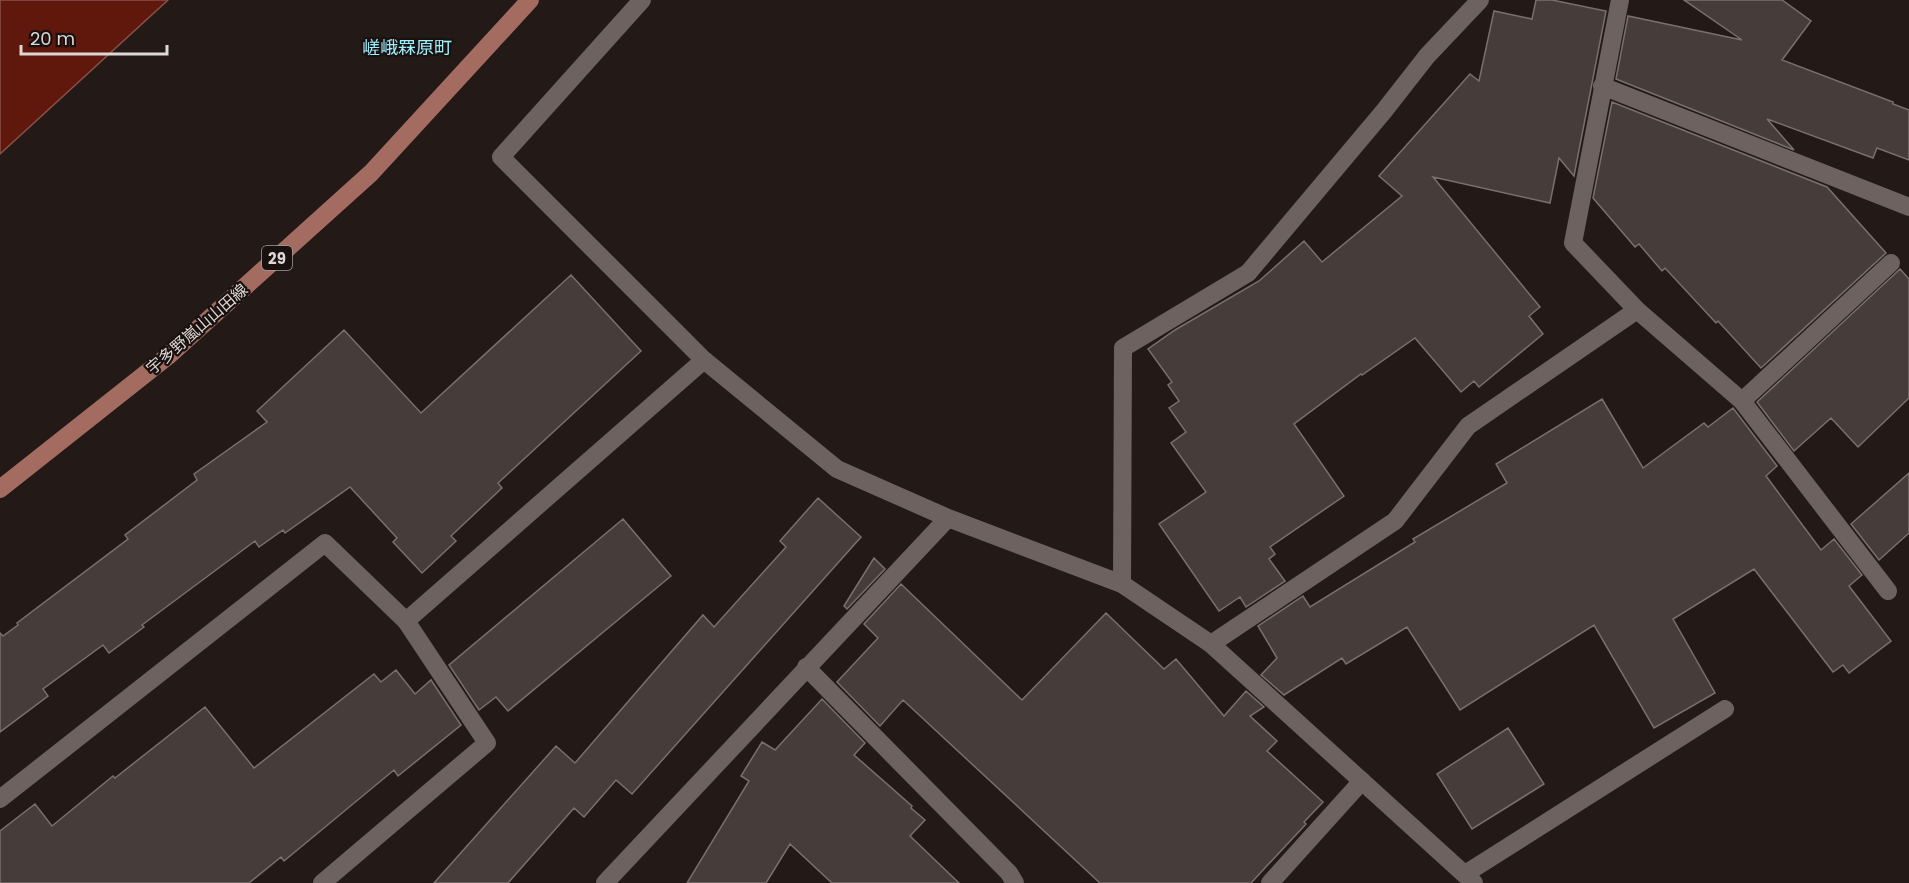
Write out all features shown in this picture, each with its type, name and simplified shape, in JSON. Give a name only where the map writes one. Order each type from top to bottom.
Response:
[{"type":"main road","name":"宇多野嵐山山田線","points":[[0,489],[168,356],[371,173],[530,0]]},
{"type":"street","points":[[642,0],[501,157],[704,360],[837,469],[948,518],[1122,584],[1211,644],[1470,879],[1725,709]]},
{"type":"street","points":[[1122,584],[1123,348],[1248,273],[1384,111],[1427,56],[1480,0]]},
{"type":"street","points":[[1620,0],[1574,243],[1637,310],[1742,401],[1888,591]]},
{"type":"street","points":[[1602,87],[1909,207]]},
{"type":"street","points":[[1742,401],[1891,263]]},
{"type":"street","points":[[1211,644],[1395,521],[1468,426],[1637,310]]},
{"type":"street","points":[[406,621],[704,360]]},
{"type":"street","points":[[605,883],[948,518]]},
{"type":"street","points":[[0,799],[325,543],[406,621],[487,743],[322,883]]},
{"type":"street","points":[[806,667],[1009,873],[1015,883]]},
{"type":"street","points":[[1270,883],[1362,781]]},
{"type":"shaded area","points":[[0,0],[168,0],[0,154]]},
{"type":"building","points":[[1536,0],[1552,0],[1606,11],[1574,176],[1559,158],[1550,203],[1433,177],[1540,307],[1529,316],[1543,334],[1479,387],[1474,381],[1461,392],[1415,338],[1361,374],[1294,424],[1344,496],[1270,547],[1275,554],[1269,559],[1285,581],[1246,607],[1240,597],[1219,611],[1159,524],[1206,492],[1171,443],[1186,432],[1169,408],[1179,401],[1168,385],[1172,382],[1148,349],[1175,330],[1259,281],[1304,241],[1322,262],[1402,196],[1379,176],[1470,74],[1479,81],[1494,11],[1532,19]]},
{"type":"building","points":[[1684,0],[1782,0],[1811,21],[1782,60],[1909,110],[1909,160],[1877,148],[1873,158],[1767,119],[1794,150],[1616,79],[1628,16],[1742,40]]},
{"type":"building","points":[[1612,102],[1827,187],[1886,253],[1761,368],[1665,268],[1662,271],[1639,244],[1635,247],[1593,198]]},
{"type":"building","points":[[1900,269],[1909,279],[1909,398],[1858,447],[1831,418],[1794,451],[1757,402]]},
{"type":"building","points":[[571,275],[641,351],[498,483],[502,488],[451,536],[456,541],[422,573],[393,542],[397,538],[350,487],[285,533],[283,530],[259,547],[255,541],[142,625],[144,627],[109,653],[103,645],[43,689],[48,696],[0,732],[0,633],[3,636],[18,625],[17,623],[128,539],[125,535],[197,480],[194,474],[267,422],[257,411],[344,330],[421,413]]},
{"type":"building","points":[[1602,399],[1643,468],[1704,423],[1708,427],[1733,408],[1777,466],[1766,476],[1821,550],[1834,539],[1862,575],[1849,586],[1891,641],[1849,673],[1843,665],[1833,672],[1754,569],[1673,619],[1715,693],[1654,728],[1594,625],[1460,710],[1407,627],[1346,664],[1342,658],[1284,695],[1261,675],[1277,658],[1258,626],[1303,596],[1310,607],[1415,542],[1413,539],[1507,483],[1496,464]]},
{"type":"building","points":[[1909,473],[1909,533],[1879,560],[1851,524]]},
{"type":"building","points":[[818,498],[861,537],[632,794],[616,780],[584,817],[574,808],[508,883],[434,883],[556,746],[575,763],[703,615],[714,627],[786,547],[780,541]]},
{"type":"building","points":[[623,519],[671,576],[508,711],[496,697],[479,710],[449,665]]},
{"type":"building","points":[[874,558],[885,569],[847,609],[844,606]]},
{"type":"building","points":[[901,584],[1022,700],[1106,613],[1164,669],[1176,659],[1224,716],[1246,691],[1264,707],[1250,716],[1277,741],[1267,751],[1323,802],[1304,822],[1306,824],[1251,883],[1100,883],[903,700],[880,726],[837,682],[878,638],[864,624]]},
{"type":"building","points":[[396,670],[415,694],[431,680],[461,725],[398,776],[394,770],[284,861],[281,857],[249,883],[0,883],[0,831],[35,804],[52,826],[113,776],[115,778],[205,707],[254,768],[374,674],[381,682]]},
{"type":"building","points":[[822,699],[865,743],[854,755],[925,820],[910,836],[959,883],[832,883],[790,844],[766,883],[687,883],[749,781],[741,776],[762,742],[775,750]]},
{"type":"building","points":[[1508,728],[1544,784],[1472,829],[1437,774]]},
{"type":"district","name":"嵯峨罧原町","points":[[407,47]]}]
